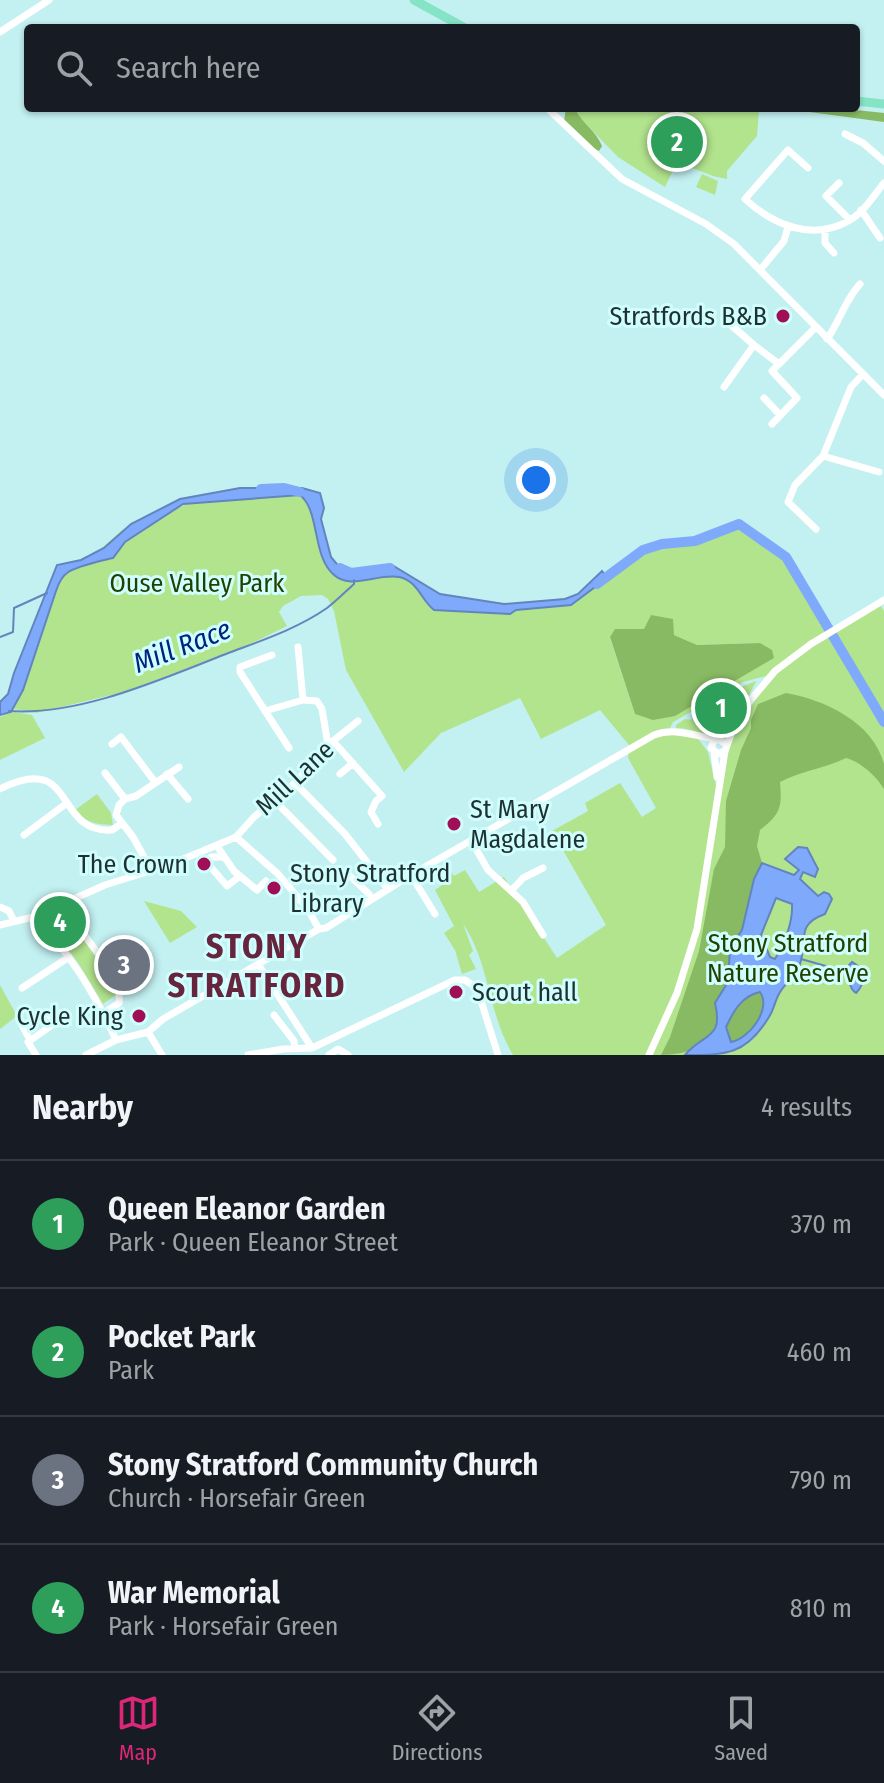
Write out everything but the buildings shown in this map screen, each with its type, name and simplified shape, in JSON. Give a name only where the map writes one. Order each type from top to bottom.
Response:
[{"type":"main road","points":[[414,0],[458,24]]},
{"type":"main road","points":[[860,101],[884,104]]},
{"type":"street","points":[[0,32],[49,0]]},
{"type":"street","points":[[551,112],[622,179],[706,224],[734,244],[884,395]]},
{"type":"street","points":[[845,134],[863,143],[884,161]]},
{"type":"street","points":[[808,168],[788,150],[745,199],[763,215],[788,227],[825,229],[850,220],[884,183]]},
{"type":"street","points":[[839,183],[826,196],[850,220]]},
{"type":"street","points":[[861,210],[880,238]]},
{"type":"street","points":[[760,270],[784,241],[788,227]]},
{"type":"street","points":[[825,229],[825,243],[834,253]]},
{"type":"street","points":[[827,339],[841,319],[850,295],[860,284]]},
{"type":"street","points":[[724,319],[779,364]]},
{"type":"street","points":[[772,424],[797,398],[772,371],[815,328]]},
{"type":"street","points":[[724,387],[754,345]]},
{"type":"street","points":[[816,529],[788,502],[795,485],[823,456],[851,387],[863,374]]},
{"type":"street","points":[[764,398],[780,415]]},
{"type":"street","points":[[823,456],[879,472]]},
{"type":"street","points":[[718,783],[713,750],[717,739],[736,720],[767,679],[811,644],[884,600]]},
{"type":"street","points":[[301,652],[303,700]]},
{"type":"street","points":[[272,655],[240,667],[240,672],[289,748]]},
{"type":"street","points":[[265,711],[303,700],[317,701],[322,709],[330,743],[353,763],[382,796],[371,812],[378,824]]},
{"type":"street","points":[[649,1055],[677,993],[697,929],[718,783],[725,748],[736,720]]},
{"type":"street","name":"Mill Lane","points":[[0,925],[33,917],[105,885],[236,837],[254,817],[295,783],[330,743],[358,721]]},
{"type":"street","points":[[86,1055],[116,1040],[148,1032],[163,1019],[319,929],[326,928],[411,875],[654,735],[668,731],[717,739],[725,748]]},
{"type":"street","points":[[112,744],[124,735],[155,782]]},
{"type":"street","points":[[696,736],[720,754],[725,748]]},
{"type":"street","points":[[340,774],[353,763]]},
{"type":"street","points":[[151,870],[133,837],[116,815],[125,799],[136,796],[179,767]]},
{"type":"street","points":[[105,773],[125,799]]},
{"type":"street","points":[[167,774],[188,799]]},
{"type":"street","points":[[0,789],[20,779],[33,777],[47,780],[58,789],[80,821],[90,827],[112,830],[121,824]]},
{"type":"street","points":[[295,783],[345,834],[388,889]]},
{"type":"street","points":[[275,801],[333,860]]},
{"type":"street","points":[[24,835],[67,803]]},
{"type":"street","points":[[236,837],[278,874],[307,908],[319,929]]},
{"type":"street","points":[[471,840],[488,870],[512,890],[543,935]]},
{"type":"street","points":[[217,846],[222,857],[257,890],[266,881]]},
{"type":"street","points":[[222,857],[211,857],[208,864],[233,894]]},
{"type":"street","points":[[512,890],[523,878],[543,868]]},
{"type":"street","points":[[411,875],[435,914]]},
{"type":"street","points":[[227,886],[240,876]]},
{"type":"street","points":[[350,876],[369,894]]},
{"type":"street","points":[[62,903],[113,979],[120,996],[119,1003],[104,1013]]},
{"type":"street","points":[[0,907],[9,911],[14,921]]},
{"type":"street","points":[[33,917],[57,940],[69,957],[104,1013],[116,1040]]},
{"type":"street","points":[[22,988],[69,957]]},
{"type":"street","points":[[258,964],[312,1048]]},
{"type":"street","points":[[248,1055],[312,1048],[455,980],[465,980],[477,988],[498,1055]]},
{"type":"street","points":[[30,1040],[55,1023],[49,1015]]},
{"type":"street","points":[[274,1015],[294,1041],[294,1051]]},
{"type":"street","points":[[20,1021],[36,1055]]},
{"type":"street","points":[[148,1032],[162,1055]]},
{"type":"street","points":[[327,1042],[331,1053],[338,1049],[348,1055]]},
{"type":"green space","points":[[565,112],[577,112],[602,146],[599,151],[585,142],[564,121]]},
{"type":"green space","points":[[574,112],[759,112],[757,136],[727,171],[727,179],[677,162],[665,187],[618,157]]},
{"type":"green space","points":[[810,112],[884,113],[884,122]]},
{"type":"green space","points":[[702,174],[718,181],[715,195],[696,187]]},
{"type":"green space","points":[[219,491],[305,492],[334,573],[341,578],[395,570],[446,597],[510,608],[579,595],[637,553],[741,528],[765,539],[789,561],[806,600],[828,633],[879,603],[884,611],[884,1055],[513,1055],[498,1023],[472,939],[463,924],[473,951],[469,955],[476,969],[462,974],[455,950],[444,933],[454,926],[435,890],[448,881],[446,872],[449,869],[454,876],[465,870],[479,892],[504,877],[557,958],[606,925],[552,831],[588,811],[585,803],[620,783],[642,817],[656,808],[628,758],[629,745],[600,710],[541,739],[520,698],[441,733],[404,772],[346,670],[334,611],[322,595],[301,596],[283,606],[279,612],[287,626],[242,648],[124,692],[36,713],[9,708],[58,568],[93,556],[121,531]],"holes":[[[615,629],[645,629],[674,635],[697,645],[760,643],[635,714],[610,638]],[[770,675],[732,740],[717,790],[708,752],[696,736],[669,730],[673,722],[743,682]]]},
{"type":"green space","points":[[651,615],[673,619],[674,635],[697,645],[760,643],[772,650],[774,658],[675,716],[653,720],[635,714],[610,637],[615,629],[644,629]]},
{"type":"green space","points":[[756,681],[738,711],[719,733],[709,735],[676,728],[685,719],[691,720],[741,687]]},
{"type":"green space","points":[[786,693],[831,707],[846,715],[870,736],[884,764],[884,789],[868,770],[846,758],[780,782],[779,809],[760,830],[757,846],[762,863],[754,879],[742,930],[730,948],[728,982],[715,1003],[715,1027],[710,1036],[694,1049],[661,1055],[699,951],[714,869],[725,847],[726,801],[751,720],[758,704]]},
{"type":"green space","points":[[13,712],[32,715],[45,738],[0,760],[0,717]]},
{"type":"green space","points":[[97,794],[111,813],[113,825],[92,822],[75,810]]},
{"type":"green space","points":[[144,901],[181,911],[197,927],[170,943]]},
{"type":"green space","points":[[61,906],[111,980],[117,994],[103,1004],[79,964],[43,918],[43,913]]},
{"type":"green space","points":[[0,985],[17,1016],[0,1029]]},
{"type":"green space","points":[[760,992],[765,999],[759,1018],[740,1039],[731,1042],[726,1027],[732,1015],[743,1001]]},
{"type":"water","points":[[240,488],[302,488],[320,493],[324,508],[321,519],[331,557],[340,568],[352,573],[374,572],[392,565],[440,594],[504,604],[565,599],[578,594],[602,571],[607,578],[571,605],[516,610],[510,614],[434,610],[405,579],[391,576],[347,581],[333,574],[322,556],[311,511],[300,495],[183,504],[125,542],[113,558],[76,568],[63,577],[23,690],[11,712],[0,715],[0,702],[8,694],[57,565],[81,560],[104,548],[131,524],[180,499]]},
{"type":"water","points":[[798,847],[807,848],[818,869],[815,877],[803,872],[800,879],[818,896],[824,892],[832,899],[825,914],[806,928],[798,969],[781,990],[760,1030],[743,1046],[724,1053],[685,1055],[710,1035],[717,1024],[715,1003],[728,982],[730,948],[742,930],[754,879],[762,863],[794,875],[799,870],[785,859]],"holes":[[[776,898],[792,904],[792,911],[788,933],[775,959],[770,957],[761,935]],[[760,992],[763,1007],[757,1022],[745,1035],[731,1042],[726,1027],[732,1015],[743,1000]]]},
{"type":"water","points":[[852,962],[860,968],[863,976],[856,993],[848,976]]},
{"type":"waterway","points":[[261,489],[284,488],[300,492]]},
{"type":"waterway","points":[[597,584],[643,550],[662,544],[695,541],[739,524],[786,557],[884,722]]},
{"type":"waterway","points":[[340,568],[351,573],[390,568]]},
{"type":"waterway","name":"Mill Race","points":[[9,711],[64,708],[92,702],[175,674],[303,622],[330,605],[354,584],[354,580]]},
{"type":"waterway","points":[[0,637],[13,632],[14,608],[47,593]]},
{"type":"waterway","points":[[801,959],[847,972]]},
{"type":"place","name":"Pocket Park","points":[[677,142]]},
{"type":"place","name":"Stratfords B&B","points":[[783,316]]},
{"type":"place","name":"Queen Eleanor Garden","points":[[721,708]]},
{"type":"place","name":"St Mary Magdalene","points":[[454,824]]},
{"type":"place","name":"The Crown","points":[[204,864]]},
{"type":"place","name":"Stony Stratford Library","points":[[274,888]]},
{"type":"place","name":"War Memorial","points":[[60,922]]},
{"type":"place","name":"Stony Stratford Community Church","points":[[124,965]]},
{"type":"place","name":"Scout hall","points":[[456,992]]},
{"type":"place","name":"Cycle King","points":[[139,1016]]},
{"type":"district","name":"STONY STRATFORD","points":[[257,966]]},
{"type":"park label","name":"Ouse Valley Park","points":[[197,583]]},
{"type":"park label","name":"Stony Stratford Nature Reserve","points":[[788,958]]}]
